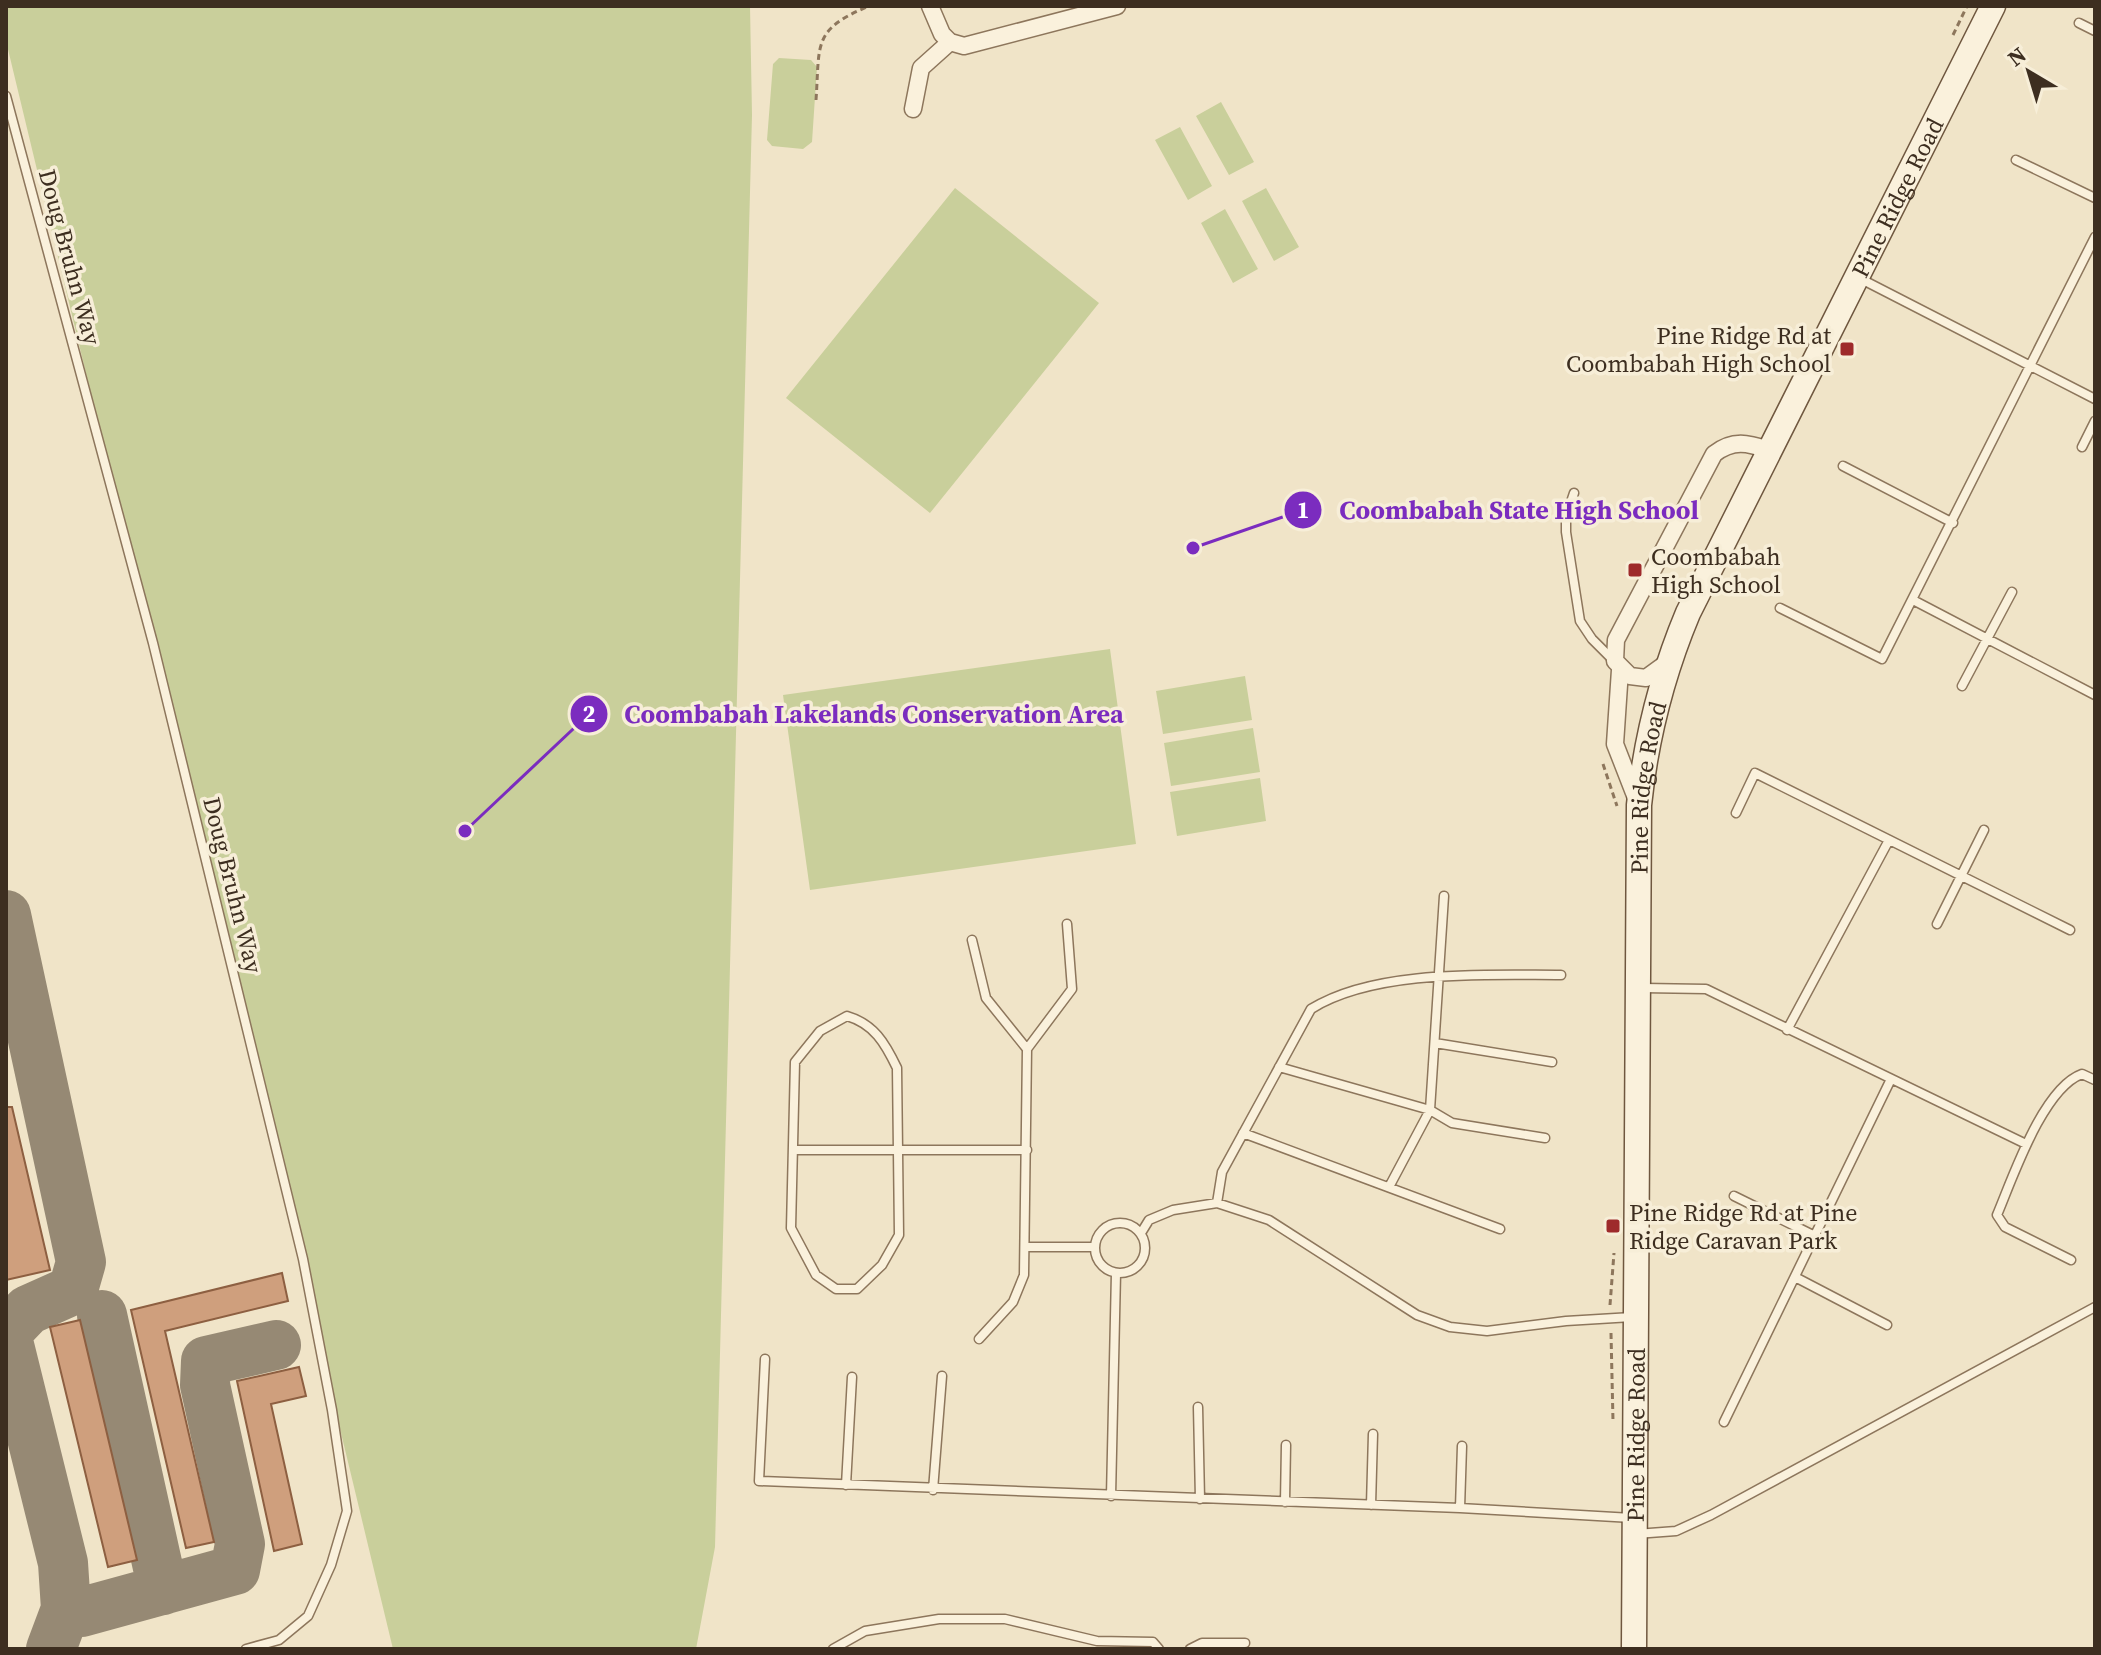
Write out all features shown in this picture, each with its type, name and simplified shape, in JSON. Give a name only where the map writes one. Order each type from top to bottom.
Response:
[{"type":"street","points":[[930,6],[942,34],[950,42],[964,46],[1117,6]]},
{"type":"street","name":"Pine Ridge Road","points":[[1634,1649],[1638,988],[1629,810],[1668,662],[1688,613],[1993,6]]},
{"type":"street","points":[[913,109],[921,68],[950,42]]},
{"type":"street","points":[[1629,810],[1615,744],[1616,640],[1714,454],[1733,443],[1747,442],[1769,450]]},
{"type":"street","points":[[1618,666],[1646,678],[1668,662]]},
{"type":"lane","points":[[2079,23],[2095,31]]},
{"type":"lane","name":"Doug Bruhn Way","points":[[6,96],[153,643],[303,1259],[332,1410],[347,1511],[331,1565],[308,1616],[279,1640],[246,1649]]},
{"type":"lane","points":[[2016,160],[2095,198]]},
{"type":"lane","points":[[1780,608],[1882,659],[2032,368],[2095,237]]},
{"type":"lane","points":[[1856,277],[2095,399]]},
{"type":"lane","points":[[2082,447],[2095,421]]},
{"type":"lane","points":[[1843,466],[1953,523]]},
{"type":"lane","points":[[1574,493],[1566,517],[1566,532],[1580,621],[1592,639],[1618,666]]},
{"type":"lane","points":[[1962,686],[2012,592]]},
{"type":"lane","points":[[1913,600],[2095,695]]},
{"type":"lane","points":[[1736,813],[1755,773],[2070,930]]},
{"type":"lane","points":[[1937,924],[1984,830]]},
{"type":"lane","points":[[1787,1030],[1889,840]]},
{"type":"lane","points":[[1389,1187],[1430,1110],[1444,896]]},
{"type":"lane","points":[[979,1339],[1013,1302],[1024,1275],[1027,1049],[1072,989],[1067,924]]},
{"type":"lane","points":[[972,940],[986,998],[1027,1049]]},
{"type":"lane","points":[[1217,1203],[1222,1172],[1311,1009],[1333,995],[1441,975],[1561,975]]},
{"type":"lane","points":[[1638,988],[1706,989],[2026,1144]]},
{"type":"lane","points":[[847,1016],[865,1021],[886,1046],[897,1068],[898,1149],[899,1235],[882,1265],[857,1289],[836,1289],[816,1275],[791,1228],[795,1062],[820,1031],[847,1016]]},
{"type":"lane","points":[[1435,1043],[1552,1062]]},
{"type":"lane","points":[[1279,1067],[1430,1110],[1452,1123],[1545,1138]]},
{"type":"lane","points":[[2071,1260],[2005,1227],[1997,1215],[2026,1144],[2067,1079],[2082,1074],[2095,1080]]},
{"type":"lane","points":[[1724,1422],[1891,1079]]},
{"type":"lane","points":[[1243,1133],[1500,1229]]},
{"type":"lane","points":[[793,1150],[1027,1150]]},
{"type":"lane","points":[[1734,1196],[1815,1236]]},
{"type":"lane","points":[[1141,1233],[1149,1220],[1173,1210],[1217,1203],[1269,1220],[1417,1315],[1450,1327],[1487,1331],[1592,1318],[1635,1317]]},
{"type":"lane","points":[[1117,1222],[1134,1226],[1141,1233],[1145,1250],[1143,1259],[1131,1271],[1116,1273],[1100,1265],[1094,1247],[1099,1232],[1117,1222]]},
{"type":"lane","points":[[1026,1247],[1094,1247]]},
{"type":"lane","points":[[1111,1496],[1116,1273]]},
{"type":"lane","points":[[1795,1277],[1887,1325]]},
{"type":"lane","points":[[765,1359],[759,1481],[1460,1508],[1676,1531],[2095,1307]]},
{"type":"lane","points":[[933,1490],[942,1376]]},
{"type":"lane","points":[[846,1485],[852,1377]]},
{"type":"lane","points":[[1198,1407],[1200,1499]]},
{"type":"lane","points":[[1371,1505],[1373,1434]]},
{"type":"lane","points":[[1285,1502],[1286,1445]]},
{"type":"lane","points":[[1460,1508],[1462,1446]]},
{"type":"lane","points":[[833,1649],[865,1631],[952,1619],[1005,1619],[1097,1641],[1153,1642],[1159,1649]]},
{"type":"lane","points":[[1190,1649],[1202,1643],[1245,1643]]},
{"type":"path","points":[[816,100],[819,53],[825,32],[841,19],[869,6]]},
{"type":"path","points":[[1947,47],[1967,6]]},
{"type":"path","points":[[1602,757],[1629,810]]},
{"type":"path","points":[[1610,1296],[1614,1246]]},
{"type":"green space","points":[[6,6],[750,6],[752,115],[715,1547],[696,1649],[393,1649],[6,41]]},
{"type":"green space","points":[[779,58],[811,60],[817,67],[812,142],[803,149],[772,146],[767,140],[773,64]]},
{"type":"green space","points":[[1221,102],[1254,162],[1229,175],[1196,116]]},
{"type":"green space","points":[[1180,127],[1212,186],[1188,200],[1155,140]]},
{"type":"green space","points":[[955,188],[1099,303],[930,513],[786,398]]},
{"type":"green space","points":[[1266,188],[1299,247],[1274,261],[1242,201]]},
{"type":"green space","points":[[1225,209],[1258,269],[1233,283],[1201,223]]},
{"type":"green space","points":[[1110,649],[1136,844],[810,890],[783,695]]},
{"type":"green space","points":[[1245,676],[1252,720],[1163,734],[1156,691]]},
{"type":"green space","points":[[1253,728],[1260,772],[1171,786],[1164,743]]},
{"type":"green space","points":[[1260,778],[1266,821],[1177,836],[1170,792]]},
{"type":"building","points":[[6,1107],[12,1107],[50,1270],[6,1280]]},
{"type":"building","points":[[282,1273],[288,1301],[165,1331],[214,1542],[186,1548],[131,1310]]},
{"type":"building","points":[[80,1320],[137,1560],[108,1567],[50,1327]]},
{"type":"building","points":[[299,1367],[306,1396],[271,1404],[302,1544],[274,1551],[237,1381]]},
{"type":"taxiway","points":[[6,915],[81,1262],[73,1290],[28,1310],[6,1333]]},
{"type":"taxiway","points":[[102,1315],[163,1590]]},
{"type":"taxiway","points":[[6,1333],[63,1563],[66,1609],[51,1649]]},
{"type":"taxiway","points":[[66,1609],[82,1612],[235,1570],[240,1544],[205,1385],[206,1361],[276,1345]]},
{"type":"place","name":"Pine Ridge Rd at Coombabah High School","points":[[1847,349]]},
{"type":"place","name":"Coombabah State High School","points":[[1193,548]]},
{"type":"place","name":"Coombabah High School","points":[[1635,570]]},
{"type":"place","name":"Coombabah Lakelands Conservation Area","points":[[465,831]]},
{"type":"place","name":"Pine Ridge Rd at Pine Ridge Caravan Park","points":[[1613,1226]]}]
